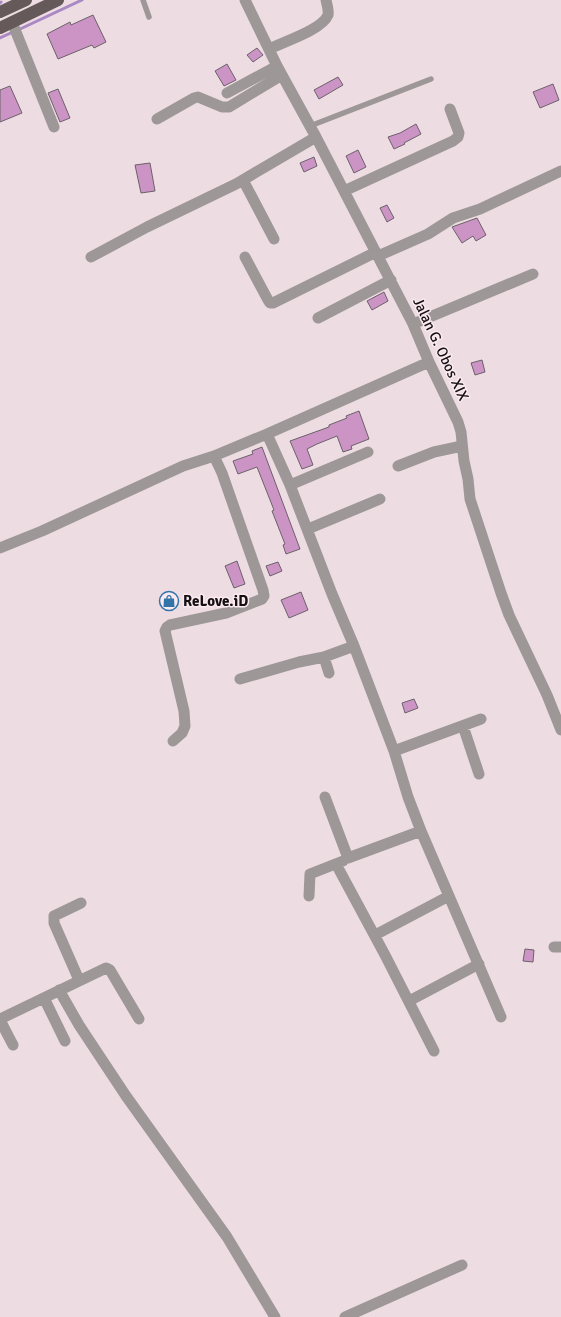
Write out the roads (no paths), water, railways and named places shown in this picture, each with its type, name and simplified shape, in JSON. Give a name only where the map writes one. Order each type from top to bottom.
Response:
[{"type":"main road","points":[[0,12],[26,0]]},
{"type":"main road","points":[[0,28],[58,0]]},
{"type":"street","name":"Jalan G. Obos XIX","points":[[245,0],[269,49],[391,280],[458,422],[461,432],[470,499],[501,593],[509,615],[547,695],[561,730]]},
{"type":"street","points":[[269,49],[317,27],[327,16],[328,11],[326,0]]},
{"type":"street","points":[[12,22],[54,127]]},
{"type":"street","points":[[227,93],[280,70]]},
{"type":"street","points":[[157,119],[198,97],[222,107],[229,107],[280,70]]},
{"type":"street","points":[[344,191],[453,141],[459,133],[450,109]]},
{"type":"street","points":[[91,257],[147,227],[243,180],[316,137]]},
{"type":"street","points":[[245,257],[268,300],[273,303],[377,254],[428,234],[453,218],[491,204],[561,171]]},
{"type":"street","points":[[243,180],[274,240]]},
{"type":"street","points":[[413,324],[532,274]]},
{"type":"street","points":[[318,318],[391,280]]},
{"type":"street","points":[[0,548],[42,531],[183,466],[214,456],[267,434],[429,362]]},
{"type":"street","points":[[267,434],[308,528],[330,588],[354,646],[394,751],[408,797],[421,831],[501,1017]]},
{"type":"street","points":[[398,466],[434,452],[462,446]]},
{"type":"street","points":[[290,485],[368,452]]},
{"type":"street","points":[[173,741],[182,733],[185,726],[184,711],[165,630],[170,625],[226,613],[262,599],[264,596],[257,571],[222,473],[214,456]]},
{"type":"street","points":[[308,528],[380,499]]},
{"type":"street","points":[[240,679],[299,662],[324,658],[354,646]]},
{"type":"street","points":[[324,658],[329,673]]},
{"type":"street","points":[[394,751],[481,719]]},
{"type":"street","points":[[463,726],[480,774]]},
{"type":"street","points":[[325,797],[348,858]]},
{"type":"street","points":[[309,896],[310,874],[421,831]]},
{"type":"street","points":[[336,864],[375,935],[434,1051]]},
{"type":"street","points":[[375,935],[449,896]]},
{"type":"street","points":[[78,980],[53,919],[54,916],[81,903]]},
{"type":"street","points":[[409,1001],[478,964]]},
{"type":"street","points":[[13,1045],[0,1019],[103,968],[108,968],[139,1019]]},
{"type":"street","points":[[59,990],[79,1025],[126,1096],[227,1237],[275,1317]]},
{"type":"street","points":[[44,998],[65,1041]]},
{"type":"street","points":[[345,1317],[462,1265]]},
{"type":"lane","points":[[142,0],[149,17]]},
{"type":"lane","points":[[310,126],[431,79]]},
{"type":"waterway","points":[[18,30],[82,0]]},
{"type":"waterway","points":[[0,38],[13,32]]},
{"type":"place","name":"ReLove.iD","points":[[169,601]]}]
